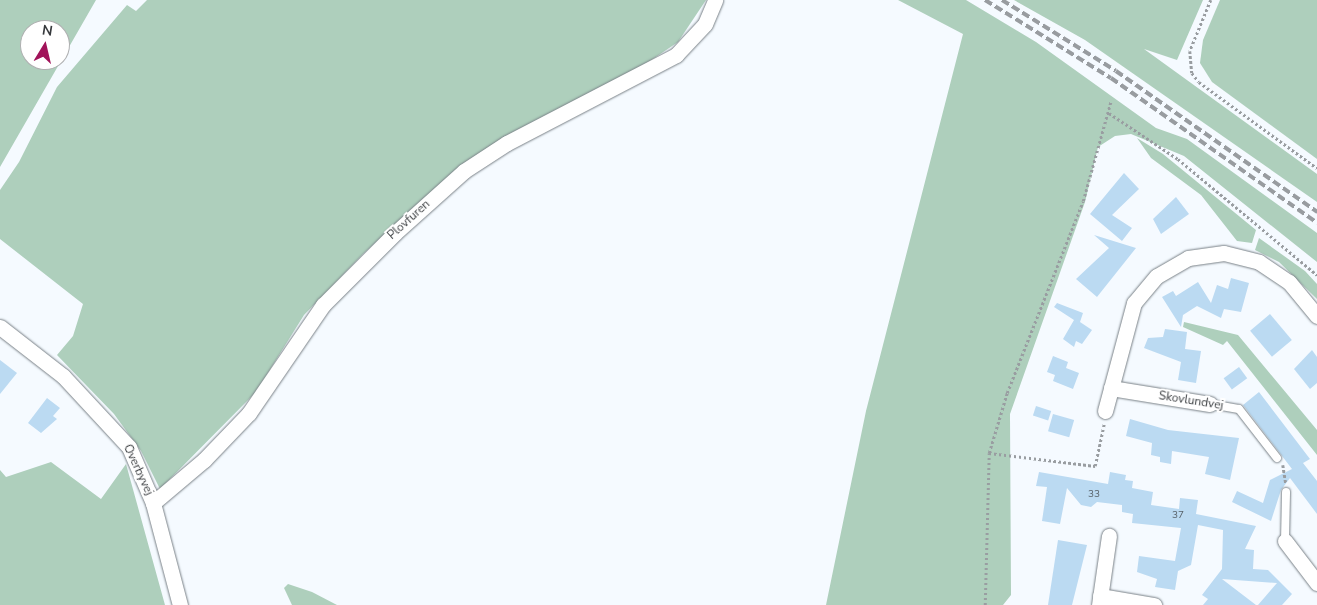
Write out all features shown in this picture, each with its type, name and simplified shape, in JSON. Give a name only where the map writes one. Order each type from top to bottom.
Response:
[{"type":"street","name":"Plovfuren","points":[[153,503],[204,460],[249,413],[324,304],[395,233],[464,171],[507,143],[676,55],[705,24],[715,0]]},
{"type":"street","points":[[1105,418],[1111,388],[1134,304],[1157,276],[1188,258],[1224,253],[1259,262],[1289,282],[1317,316]]},
{"type":"street","name":"Overbyvej","points":[[0,327],[63,376],[114,426],[138,465],[153,503],[180,605]]},
{"type":"street","name":"Skovlundvej","points":[[1111,388],[1210,404]]},
{"type":"street","points":[[1109,536],[1100,600],[1154,605]]},
{"type":"street","points":[[1285,541],[1317,583]]},
{"type":"lane","name":"Skovlundvej","points":[[1210,404],[1239,409],[1277,458]]},
{"type":"lane","points":[[1285,541],[1286,492]]},
{"type":"path","points":[[1211,0],[1190,51],[1192,73],[1199,82],[1317,168]]},
{"type":"path","points":[[984,605],[990,453],[1007,393],[1083,201],[1110,113],[1111,101]]},
{"type":"path","points":[[1110,113],[1178,159],[1317,274]]},
{"type":"path","points":[[990,453],[1095,466],[1105,418]]},
{"type":"path","points":[[1277,458],[1286,470],[1286,492]]},
{"type":"green space","points":[[0,0],[96,0],[70,45],[70,20],[20,20],[20,70],[56,70],[0,167]]},
{"type":"green space","points":[[147,0],[706,0],[678,42],[644,65],[450,175],[363,254],[304,315],[256,392],[160,489],[141,451],[114,414],[57,355],[73,336],[83,304],[0,239],[0,190],[19,162],[57,87],[127,5],[136,11]]},
{"type":"green space","points":[[898,0],[966,0],[1036,42],[1156,128],[1187,139],[1317,233],[1317,262],[1184,156],[1131,134],[1115,136],[1098,147],[1085,202],[1010,414],[1011,595],[1003,605],[826,605],[866,411],[963,34]]},
{"type":"green space","points":[[1014,0],[1203,0],[1177,60],[1144,49],[1317,174],[1317,202],[1085,40]]},
{"type":"green space","points":[[1220,0],[1317,0],[1317,159],[1212,82],[1200,63],[1203,40]]},
{"type":"green space","points":[[1137,138],[1163,154],[1256,230],[1252,243],[1237,241],[1201,195],[1151,158]]},
{"type":"green space","points":[[1259,238],[1305,271],[1317,284],[1317,299],[1279,262],[1255,250]]},
{"type":"green space","points":[[1184,322],[1238,335],[1317,430],[1317,455],[1227,341],[1223,345],[1183,327]]},
{"type":"green space","points":[[51,462],[101,499],[126,464],[165,605],[0,605],[0,470],[6,477]]},
{"type":"green space","points":[[288,584],[312,592],[337,605],[292,605],[284,588]]},
{"type":"building","points":[[1124,173],[1139,189],[1112,215],[1132,228],[1122,241],[1090,214]]},
{"type":"building","points":[[1176,197],[1189,214],[1161,234],[1153,219]]},
{"type":"building","points":[[1094,235],[1136,248],[1097,297],[1076,279],[1109,248]]},
{"type":"building","points":[[1231,278],[1249,283],[1241,312],[1224,309],[1221,318],[1197,306],[1183,315],[1181,327],[1162,297],[1173,291],[1176,296],[1198,282],[1211,303],[1217,285],[1228,289]]},
{"type":"building","points":[[1057,303],[1083,313],[1080,322],[1092,330],[1082,344],[1076,341],[1074,347],[1063,339],[1074,320],[1054,307]]},
{"type":"building","points":[[1270,314],[1292,340],[1272,357],[1250,331]]},
{"type":"building","points":[[1165,329],[1187,332],[1185,349],[1201,351],[1196,383],[1178,380],[1181,362],[1144,348],[1148,338],[1163,337]]},
{"type":"building","points":[[1312,350],[1317,357],[1317,383],[1310,389],[1294,369]]},
{"type":"building","points":[[1053,356],[1068,362],[1066,368],[1079,373],[1073,389],[1053,381],[1055,375],[1047,372]]},
{"type":"building","points":[[0,360],[17,373],[0,394]]},
{"type":"building","points":[[1239,367],[1247,378],[1232,389],[1224,378]]},
{"type":"building","points":[[1259,392],[1310,459],[1303,463],[1317,481],[1317,514],[1290,478],[1281,490],[1271,521],[1232,502],[1237,491],[1263,503],[1270,480],[1292,469],[1243,405]]},
{"type":"building","points":[[47,398],[60,408],[53,416],[57,419],[41,433],[28,423]]},
{"type":"building","points":[[1036,406],[1051,411],[1048,420],[1033,416]]},
{"type":"building","points":[[1053,414],[1074,420],[1069,437],[1048,431]]},
{"type":"building","points":[[1130,419],[1168,430],[1239,438],[1230,480],[1205,474],[1209,457],[1172,451],[1171,464],[1160,462],[1160,457],[1151,455],[1152,443],[1126,436]]},
{"type":"building","points":[[1039,472],[1108,484],[1110,472],[1126,475],[1125,480],[1133,481],[1132,488],[1153,492],[1151,505],[1179,509],[1180,498],[1198,500],[1196,514],[1256,526],[1245,549],[1254,550],[1253,569],[1268,570],[1292,594],[1282,605],[1258,605],[1277,583],[1222,579],[1256,605],[1203,605],[1208,599],[1202,595],[1222,569],[1223,530],[1198,525],[1191,565],[1178,571],[1175,590],[1155,587],[1157,579],[1137,572],[1139,556],[1175,561],[1181,528],[1132,523],[1133,514],[1122,512],[1122,505],[1097,502],[1091,507],[1081,505],[1067,488],[1060,524],[1042,521],[1047,487],[1036,486]]},
{"type":"building","points":[[1058,540],[1087,545],[1072,605],[1048,605]]},
{"type":"railway","points":[[985,0],[1111,78],[1317,223]]},
{"type":"railway","points":[[1002,0],[1116,71],[1317,212]]}]
